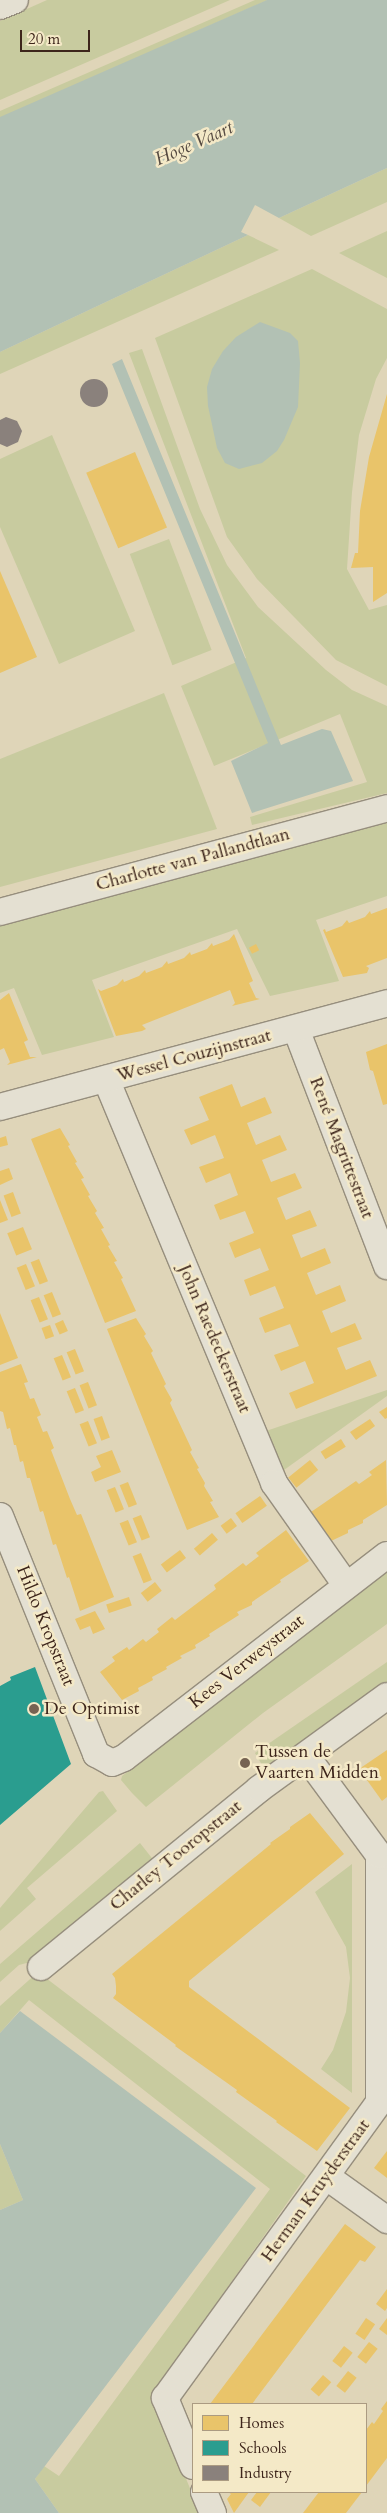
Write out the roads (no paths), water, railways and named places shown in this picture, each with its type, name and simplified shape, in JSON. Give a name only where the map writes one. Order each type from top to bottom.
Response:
[{"type":"street","points":[[0,6],[15,0]]},
{"type":"street","name":"Charlotte van Pallandtlaan","points":[[0,912],[387,808]]},
{"type":"street","name":"Wessel Couzijnstraat","points":[[0,1107],[387,1004]]},
{"type":"street","name":"René Magrittestraat","points":[[296,1029],[387,1266]]},
{"type":"street","name":"John Raedeckerstraat","points":[[106,1079],[274,1483],[346,1585]]},
{"type":"street","name":"Hildo Kropstraat","points":[[0,1516],[96,1754],[104,1760]]},
{"type":"street","name":"Kees Verweystraat","points":[[104,1760],[112,1763],[124,1758],[346,1585],[387,1556]]},
{"type":"street","name":"Charley Tooropstraat","points":[[41,1967],[259,1790],[387,1696]]},
{"type":"street","name":"Herman Kruyderstraat","points":[[192,2464],[165,2398],[379,2102],[379,1855],[306,1756]]},
{"type":"street","points":[[327,2176],[387,2220]]},
{"type":"street","points":[[204,2493],[213,2513]]},
{"type":"water","name":"Hoge Vaart","points":[[267,0],[387,0],[387,168],[279,218],[255,205],[241,232],[248,235],[0,352],[0,117]]},
{"type":"water","points":[[260,322],[290,333],[298,341],[300,363],[298,407],[284,440],[277,451],[262,463],[239,469],[225,463],[217,448],[208,406],[207,387],[212,369],[223,351],[236,337]]},
{"type":"water","points":[[122,359],[281,745],[322,729],[331,731],[353,781],[252,813],[231,761],[268,743],[112,364]]},
{"type":"water","points":[[20,2011],[256,2188],[35,2479],[59,2513],[0,2513],[0,2210],[23,2200],[0,2144],[0,2033]]},
{"type":"place","name":"De Optimist","points":[[34,1709]]},
{"type":"place","name":"Tussen de Vaarten Midden","points":[[245,1763]]}]
